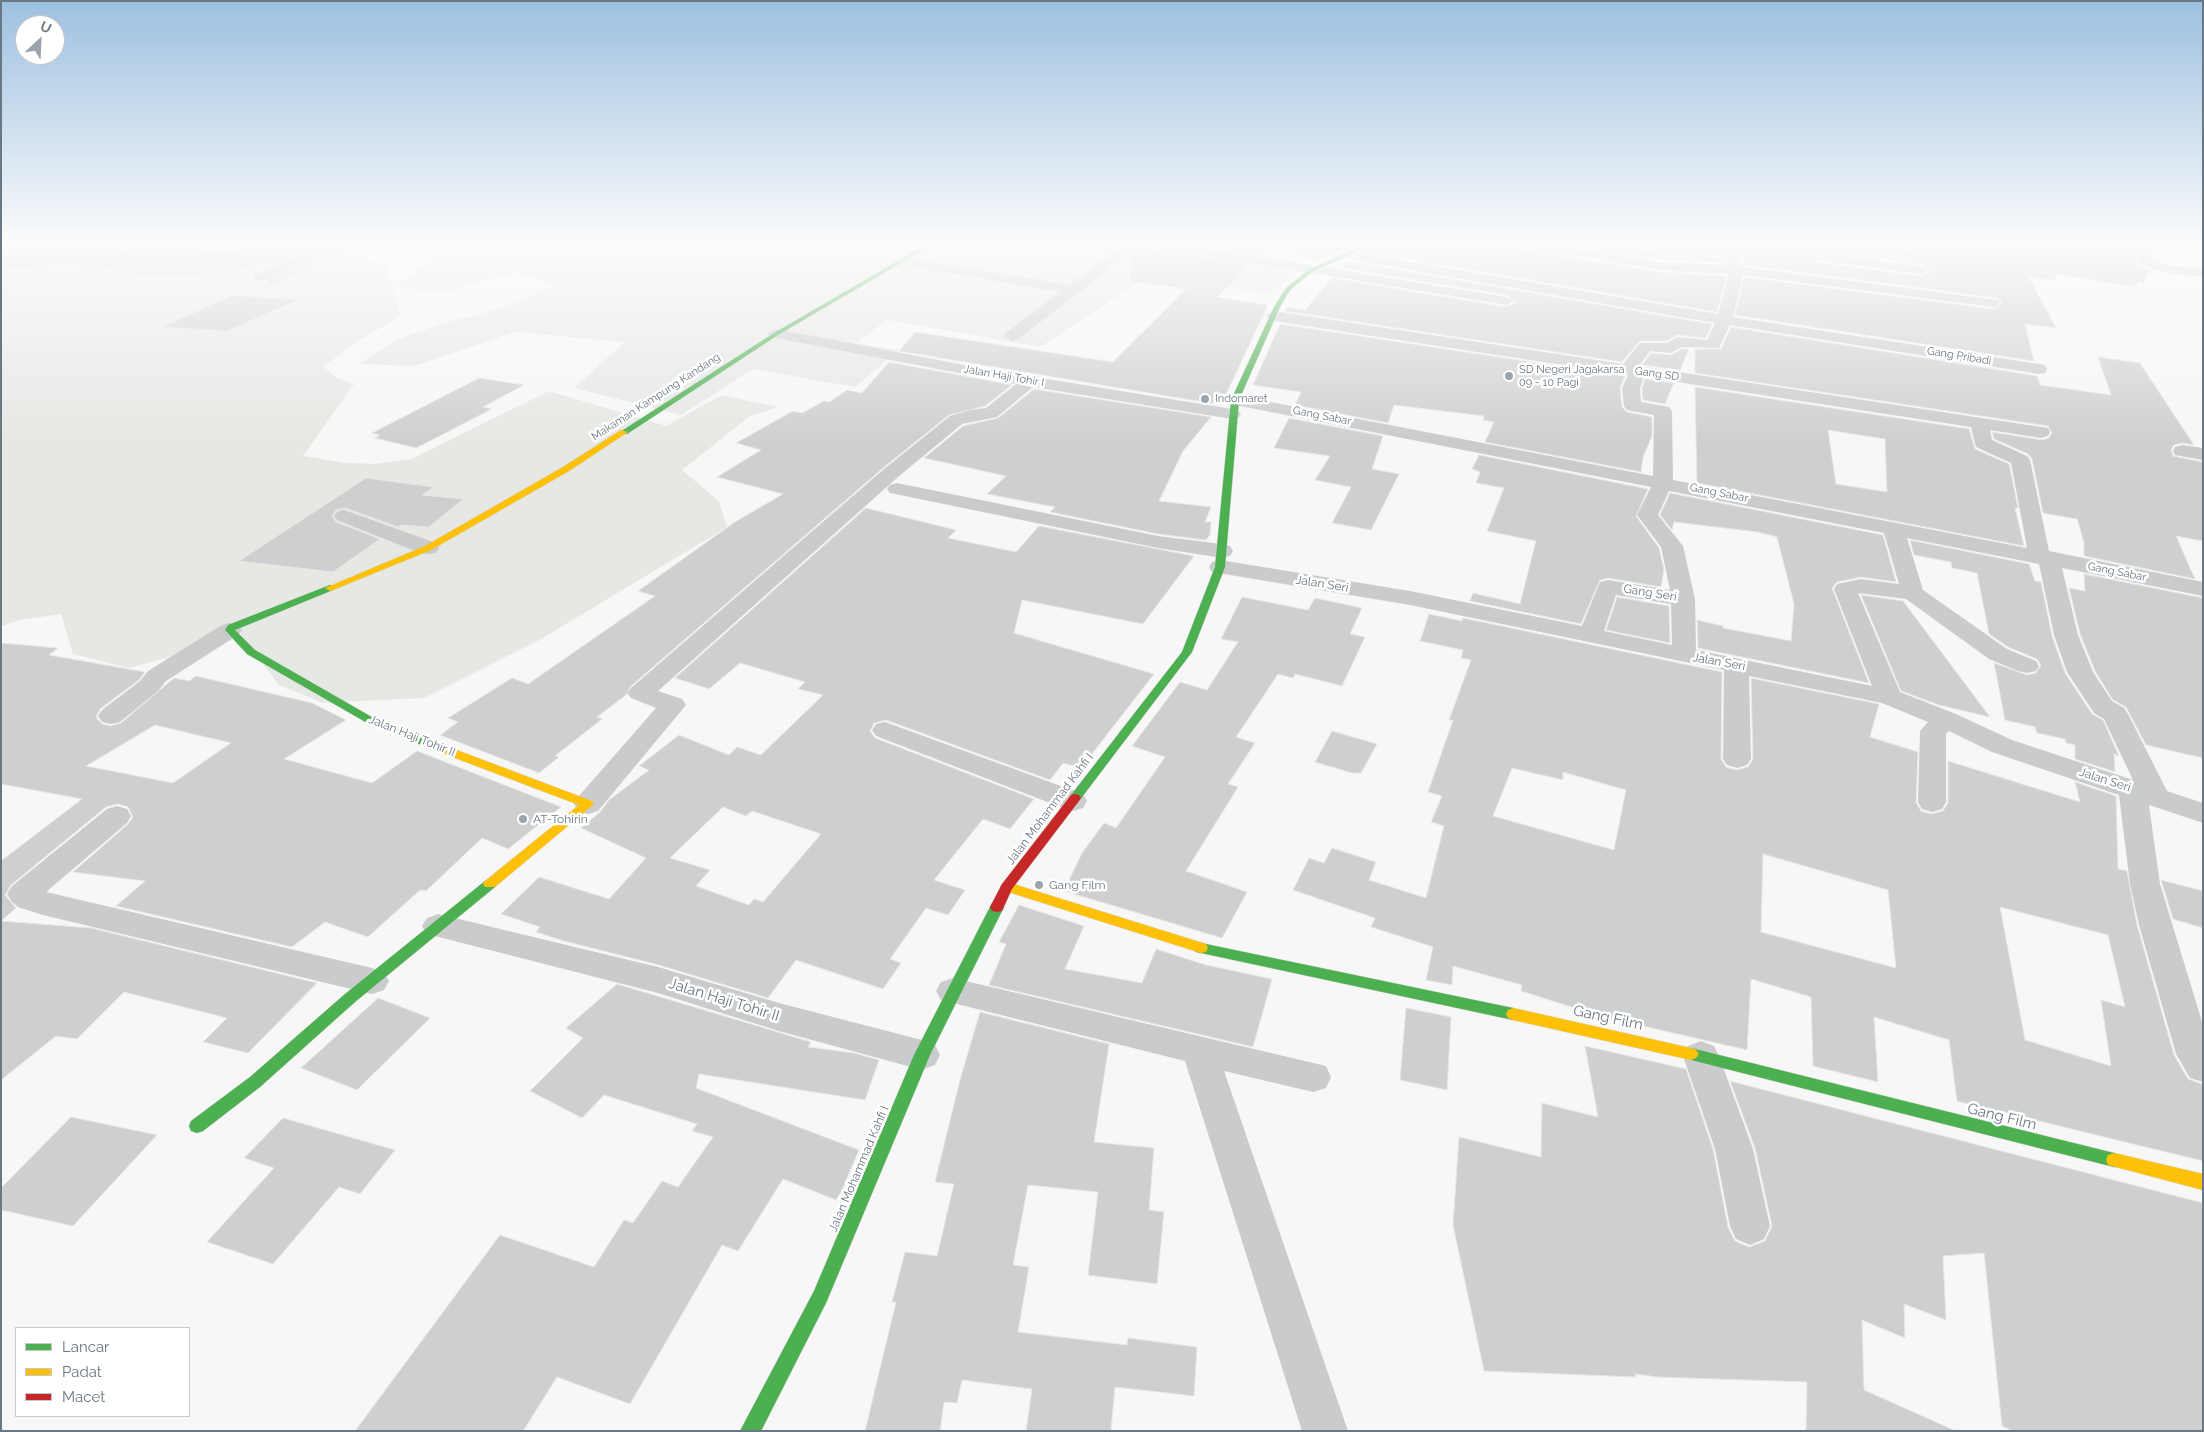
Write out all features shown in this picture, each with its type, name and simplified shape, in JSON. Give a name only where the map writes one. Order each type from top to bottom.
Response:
[{"type":"street","name":"Makaman Kampung Kandang","points":[[230,630],[235,625],[428,548],[566,469],[776,334],[819,309]]},
{"type":"street","points":[[1012,336],[1047,309]]},
{"type":"street","name":"Gang Pribadi","points":[[1661,309],[2039,369]]},
{"type":"street","points":[[1664,482],[1663,411],[1633,406],[1631,388],[1633,371],[1646,346],[1671,348],[1677,342],[1712,345],[1725,319],[1727,309]]},
{"type":"street","points":[[1276,311],[1548,347]]},
{"type":"street","name":"Gang SD","points":[[1276,311],[1633,371],[2040,432]]},
{"type":"street","name":"Jalan Mohammad Kahfi I","points":[[750,1431],[820,1297],[922,1055],[953,991],[1008,887],[1187,652],[1221,559],[1234,407],[1276,311]]},
{"type":"street","name":"Jalan Haji Tohir I","points":[[776,334],[1030,381],[1234,407]]},
{"type":"street","points":[[197,1126],[255,1082],[429,933],[588,804],[672,705],[640,693],[891,473],[944,418],[991,413],[1030,381]]},
{"type":"street","name":"Gang Sabar","points":[[1234,407],[1664,482],[2203,589]]},
{"type":"street","points":[[1979,423],[1982,444],[2020,460],[2066,635],[2080,672],[2103,707],[2115,714],[2143,792],[2145,884],[2155,925],[2194,1054],[2203,1068]]},
{"type":"street","points":[[2182,451],[2203,454]]},
{"type":"street","name":"Gang Seri","points":[[1664,482],[1647,515],[1672,546],[1683,599],[1684,656]]},
{"type":"street","name":"Jalan Seri","points":[[897,489],[1158,542],[1221,559],[1889,697],[1947,720],[2002,746],[2203,813]]},
{"type":"street","points":[[344,516],[428,548]]},
{"type":"street","points":[[1893,527],[1913,593]]},
{"type":"street","points":[[1889,697],[1846,589],[1861,586],[1913,593],[1949,621],[1998,654],[2027,666]]},
{"type":"street","name":"Gang Seri","points":[[1590,636],[1608,587],[1683,599]]},
{"type":"street","points":[[111,716],[149,686],[157,676],[230,630]]},
{"type":"street","name":"Jalan Haji Tohir II","points":[[230,630],[251,652],[373,722],[588,804]]},
{"type":"street","points":[[1736,664],[1737,759]]},
{"type":"street","points":[[1932,802],[1933,731],[1947,720]]},
{"type":"street","points":[[885,730],[1073,801]]},
{"type":"street","points":[[117,816],[23,894],[29,899],[43,903],[372,981]]},
{"type":"street","name":"Gang Film","points":[[1008,887],[1206,950],[1641,1040],[2203,1182]]},
{"type":"street","name":"Jalan Haji Tohir II","points":[[429,933],[658,980],[780,1017],[922,1055]]},
{"type":"street","points":[[953,991],[1313,1077]]},
{"type":"street","points":[[1199,1049],[1325,1431]]},
{"type":"street","points":[[1701,1056],[1734,1149],[1750,1226]]},
{"type":"shaded area","points":[[1,309],[399,309],[401,316],[361,339],[323,367],[337,378],[354,384],[303,456],[346,463],[375,464],[411,459],[549,391],[666,426],[722,395],[778,407],[750,416],[682,470],[719,501],[727,527],[541,639],[424,698],[322,703],[278,684],[239,632],[173,656],[129,668],[73,654],[61,614],[19,620],[1,626]]},
{"type":"shaded area","points":[[496,309],[1098,309],[1040,347],[887,320],[856,343],[899,350],[855,387],[753,369],[681,415],[574,388],[625,342],[514,332],[414,366],[359,364],[398,339],[451,321]]},
{"type":"building","points":[[202,309],[278,309],[227,331],[162,327]]},
{"type":"building","points":[[1166,309],[1266,309],[1221,405],[899,351],[915,332],[1113,362]]},
{"type":"building","points":[[1286,309],[1624,309],[1712,324],[1706,338],[1695,337],[1695,335],[1694,337],[1677,335],[1666,341],[1640,341],[1622,362],[1285,311]]},
{"type":"building","points":[[1698,309],[1718,309],[1717,312]]},
{"type":"building","points":[[1736,309],[2046,309],[2056,328],[2025,324],[2034,361],[1735,315]]},
{"type":"building","points":[[1280,324],[1625,376],[1620,388],[1622,407],[1627,412],[1652,417],[1652,436],[1643,457],[1641,472],[1485,442],[1494,422],[1483,420],[1484,416],[1394,405],[1388,423],[1295,405],[1301,392],[1253,385]]},
{"type":"building","points":[[1731,327],[2037,376],[2040,385],[2111,395],[2098,357],[2140,363],[2194,445],[2182,443],[2174,445],[2171,450],[2173,456],[2203,462],[2203,541],[2176,536],[2195,579],[2084,556],[2084,542],[2077,519],[2043,513],[2032,459],[2028,454],[1994,439],[1992,432],[2042,440],[2049,438],[2052,433],[2048,426],[1695,373],[1695,349],[1721,349]]},
{"type":"building","points":[[1682,349],[1689,349],[1680,370],[1642,365],[1651,353],[1671,355]]},
{"type":"building","points":[[889,362],[1012,385],[985,406],[949,415],[883,468],[630,687],[626,695],[597,717],[602,719],[555,756],[559,757],[539,773],[440,735],[458,722],[448,718],[512,678],[528,684],[655,596],[638,591],[735,522],[783,494],[717,477],[761,450],[736,443],[793,411],[802,413],[824,401],[829,402],[847,390],[862,393]]},
{"type":"building","points":[[479,378],[524,385],[483,407],[492,409],[416,448],[375,438],[380,435],[372,433]]},
{"type":"building","points":[[1645,379],[1674,383],[1665,404],[1643,400],[1642,388]]},
{"type":"building","points":[[1695,387],[1969,429],[1975,449],[2009,464],[2018,508],[2015,508],[2024,546],[1697,483]],"holes":[[[1828,430],[1885,439],[1887,492],[1836,484]]]},
{"type":"building","points":[[1034,389],[1211,417],[1183,451],[1159,501],[1211,507],[1205,522],[1211,522],[1210,535],[1206,540],[1158,534],[1050,512],[1055,507],[987,494],[1006,476],[924,458],[963,426],[998,418]]},
{"type":"building","points":[[1289,418],[1383,436],[1372,469],[1399,474],[1371,530],[1332,523],[1351,487],[1315,480],[1330,456],[1274,448]]},
{"type":"building","points":[[1479,455],[1648,489],[1636,516],[1659,548],[1664,570],[1661,587],[1608,578],[1600,580],[1581,624],[1470,601],[1473,593],[1520,604],[1536,541],[1487,531],[1504,488],[1476,483],[1480,472],[1472,469]]},
{"type":"building","points":[[366,478],[434,487],[422,495],[463,499],[429,527],[401,525],[398,527],[345,508],[336,510],[332,516],[336,522],[380,539],[333,572],[239,561]]},
{"type":"building","points":[[1670,493],[1883,535],[1896,582],[1861,577],[1837,582],[1832,588],[1869,683],[1698,648],[1697,620],[1723,626],[1723,628],[1791,641],[1794,604],[1777,537],[1758,532],[1674,522],[1672,530],[1660,515]]},
{"type":"building","points":[[866,508],[956,530],[948,538],[1016,552],[1039,526],[1194,556],[1143,624],[1022,600],[1014,633],[1154,674],[1081,768],[1063,763],[1050,780],[886,720],[874,723],[870,731],[875,738],[1034,799],[1010,829],[983,819],[934,880],[965,890],[948,915],[926,908],[890,959],[901,963],[883,989],[796,960],[768,998],[659,965],[564,941],[536,932],[540,927],[501,914],[539,877],[609,899],[646,858],[581,828],[600,812],[609,800],[649,770],[639,766],[679,735],[729,755],[737,747],[761,755],[823,695],[798,689],[805,682],[740,663],[709,689],[675,678]],"holes":[[[723,807],[746,816],[752,811],[821,834],[763,902],[754,899],[749,905],[696,886],[710,870],[670,858]]]},
{"type":"building","points":[[1910,540],[2029,564],[2035,581],[2041,582],[2052,636],[2065,673],[2092,714],[2103,720],[2119,756],[2114,754],[2115,772],[2075,759],[2075,745],[2066,743],[2065,739],[2037,733],[2035,727],[2005,720],[1994,663],[2027,675],[2036,673],[2041,665],[2037,659],[2008,647],[1989,634],[1977,573],[1952,568],[1951,562],[1914,555]]},
{"type":"building","points":[[2084,574],[2203,598],[2203,758],[2146,745],[2126,707],[2113,700],[2095,671],[2080,634],[2069,588],[2085,591]]},
{"type":"building","points":[[1861,595],[1903,601],[1990,717],[1939,705],[1901,691]]},
{"type":"building","points":[[1242,597],[1308,610],[1315,598],[1362,608],[1350,634],[1365,637],[1342,686],[1295,674],[1293,678],[1278,674],[1236,737],[1255,743],[1228,784],[1238,787],[1186,871],[1247,892],[1222,938],[1064,891],[1082,853],[1104,823],[1116,828],[1165,757],[1132,746],[1180,682],[1207,690],[1238,642],[1221,639]]},
{"type":"building","points":[[1617,597],[1669,606],[1670,643],[1606,630]]},
{"type":"building","points":[[1429,614],[1462,621],[1463,618],[1722,672],[1721,759],[1726,767],[1736,770],[1748,767],[1753,759],[1751,678],[1879,704],[1870,737],[1918,752],[1916,802],[1921,811],[1931,814],[1943,811],[1948,803],[1948,761],[2080,802],[2075,782],[2116,796],[2118,869],[2127,871],[2137,925],[2174,1055],[2188,1079],[2203,1086],[2203,1161],[1957,1101],[1949,1040],[1874,1017],[1878,1082],[1813,1066],[1811,997],[1751,979],[1747,1050],[1578,1011],[1578,1009],[1521,991],[1522,985],[1453,966],[1452,985],[1426,980],[1433,947],[1371,927],[1375,918],[1293,890],[1309,858],[1324,863],[1332,848],[1376,862],[1369,880],[1426,898],[1444,826],[1431,822],[1442,796],[1428,792],[1453,720],[1449,720],[1471,660],[1461,658],[1463,650],[1420,641]],"holes":[[[1512,768],[1563,780],[1563,772],[1626,790],[1614,850],[1493,816]],[[1763,854],[1888,890],[1896,968],[1761,932]],[[2000,907],[2108,935],[2125,1007],[2101,1000],[2111,1066],[2025,1040]]]},
{"type":"building","points":[[1,643],[58,648],[49,655],[145,672],[139,680],[100,709],[96,717],[102,724],[111,726],[121,723],[174,678],[189,681],[196,676],[312,703],[346,720],[284,759],[372,783],[417,751],[561,807],[508,849],[482,838],[426,891],[420,890],[368,937],[325,922],[292,947],[116,906],[145,881],[73,872],[128,824],[133,817],[128,807],[118,804],[106,807],[11,885],[5,895],[16,908],[1,921],[1,861],[82,799],[1,784]],"holes":[[[155,725],[231,743],[173,783],[86,766]]]},
{"type":"building","points":[[1332,731],[1377,744],[1361,773],[1352,773],[1315,762]]},
{"type":"building","points":[[2161,880],[2203,891],[2203,928],[2173,919]]},
{"type":"building","points":[[1019,905],[1084,926],[1065,969],[1142,983],[1156,949],[1206,965],[1272,979],[1253,1047],[989,985],[1006,944],[999,942]]},
{"type":"building","points":[[1,921],[91,928],[317,983],[248,1053],[203,1042],[227,1018],[124,992],[77,1039],[56,1036],[1,1080]]},
{"type":"building","points":[[617,984],[811,1042],[808,1047],[854,1053],[879,1060],[865,1100],[699,1074],[696,1088],[859,1150],[842,1190],[836,1200],[783,1179],[738,1251],[722,1245],[630,1404],[557,1377],[523,1431],[355,1431],[500,1235],[594,1267],[624,1220],[633,1223],[662,1181],[678,1187],[713,1137],[692,1131],[697,1124],[604,1095],[582,1118],[530,1091],[583,1038],[566,1028]]},
{"type":"building","points":[[378,998],[430,1018],[357,1090],[301,1068]]},
{"type":"building","points":[[1406,1008],[1451,1017],[1447,1090],[1400,1080]]},
{"type":"building","points":[[980,1012],[1109,1044],[1094,1142],[1154,1148],[1149,1210],[1164,1212],[1157,1284],[1088,1275],[1098,1192],[1028,1185],[1013,1265],[1029,1267],[1018,1332],[1127,1345],[1128,1338],[1197,1347],[1194,1396],[1115,1387],[1111,1431],[1026,1431],[1032,1389],[962,1380],[957,1403],[944,1402],[940,1431],[865,1431],[896,1302],[892,1302],[905,1252],[937,1256],[954,1184],[935,1182],[960,1080]]},
{"type":"building","points":[[1585,1046],[1686,1069],[1713,1149],[1728,1227],[1735,1241],[1749,1247],[1765,1241],[1772,1226],[1755,1148],[1730,1081],[2203,1203],[2203,1431],[2013,1431],[2002,1426],[1984,1253],[1943,1256],[1946,1320],[1904,1304],[1905,1338],[1862,1320],[1864,1390],[1956,1431],[1806,1431],[1807,1382],[1657,1377],[1635,1374],[1636,1377],[1484,1371],[1453,1225],[1459,1137],[1541,1157],[1542,1103],[1598,1117]]},
{"type":"building","points":[[71,1117],[157,1135],[73,1226],[1,1210],[1,1188]]},
{"type":"building","points":[[283,1118],[395,1150],[360,1194],[339,1187],[273,1264],[207,1242],[274,1168],[244,1158]]},
{"type":"traffic: fast","points":[[624,432],[776,334],[819,309]]},
{"type":"traffic: fast","points":[[1075,798],[1187,652],[1220,567],[1235,400],[1276,309]]},
{"type":"traffic: fast","points":[[330,588],[232,627],[230,630],[251,652],[373,722],[438,747]]},
{"type":"traffic: fast","points":[[197,1126],[255,1082],[350,998],[490,884]]},
{"type":"traffic: fast","points":[[750,1431],[820,1297],[922,1055],[997,907]]},
{"type":"traffic: fast","points":[[1201,948],[1513,1014]]},
{"type":"traffic: fast","points":[[1691,1054],[2114,1160]]},
{"type":"traffic: slow","points":[[330,588],[428,548],[566,469],[624,432]]},
{"type":"traffic: slow","points":[[438,747],[588,804],[490,884]]},
{"type":"traffic: slow","points":[[1007,887],[1201,948]]},
{"type":"traffic: slow","points":[[1513,1014],[1691,1054]]},
{"type":"traffic: slow","points":[[2114,1160],[2203,1182]]},
{"type":"traffic: jam","points":[[997,907],[1007,887],[1075,798]]},
{"type":"place","name":"SD Negeri Jagakarsa 09 - 10 Pagi","points":[[1509,376]]},
{"type":"place","name":"Indomaret","points":[[1205,399]]},
{"type":"place","name":"AT-Tohirin","points":[[523,819]]},
{"type":"place","name":"Gang Film","points":[[1039,885]]}]
